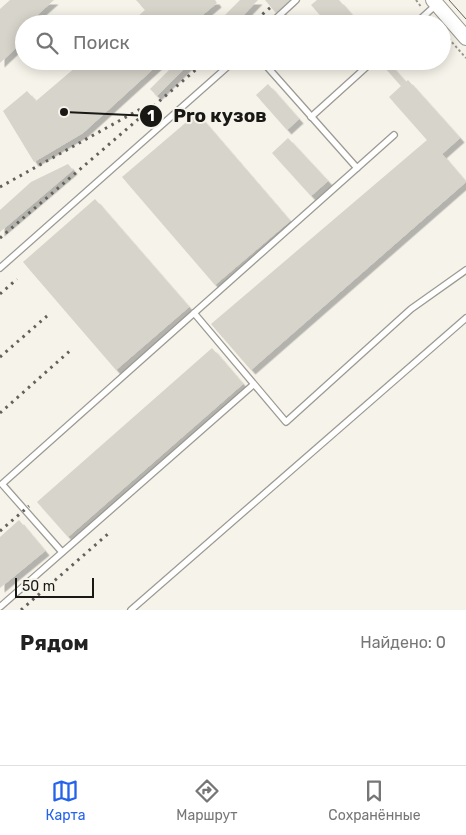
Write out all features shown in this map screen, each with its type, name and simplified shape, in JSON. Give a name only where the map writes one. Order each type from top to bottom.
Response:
[{"type":"street","points":[[435,2],[446,15]]},
{"type":"street","points":[[451,21],[466,38]]},
{"type":"lane","points":[[280,15],[296,0]]},
{"type":"lane","points":[[423,15],[435,2]]},
{"type":"lane","points":[[0,268],[224,70]]},
{"type":"lane","points":[[270,70],[357,168]]},
{"type":"lane","points":[[311,117],[363,70]]},
{"type":"lane","points":[[62,552],[2,484],[394,135]]},
{"type":"lane","points":[[194,313],[286,422],[411,310],[466,270]]},
{"type":"lane","points":[[132,610],[466,318]]},
{"type":"lane","points":[[0,607],[253,385]]},
{"type":"path","points":[[451,41],[466,58]]},
{"type":"building","points":[[10,0],[54,0],[37,15],[15,15],[15,49],[0,63],[0,9]]},
{"type":"building","points":[[136,0],[215,0],[217,3],[203,15],[139,15],[145,10]]},
{"type":"building","points":[[240,0],[258,0],[244,15],[225,15]]},
{"type":"building","points":[[265,0],[292,0],[276,13]]},
{"type":"building","points":[[317,0],[339,0],[352,15],[320,15],[311,5]]},
{"type":"building","points":[[72,70],[152,70],[83,133],[34,162],[3,111],[27,91],[36,101]]},
{"type":"building","points":[[169,70],[183,70],[157,96],[150,89]]},
{"type":"building","points":[[387,70],[395,70],[406,82],[408,80],[460,138],[442,154],[466,182],[251,370],[211,324],[427,140],[389,97],[401,86]]},
{"type":"building","points":[[268,84],[299,119],[287,130],[256,95]]},
{"type":"building","points":[[197,113],[290,221],[215,285],[122,177]]},
{"type":"building","points":[[288,138],[328,181],[311,196],[272,153]]},
{"type":"building","points":[[68,164],[73,170],[0,232],[0,210],[31,182]]},
{"type":"building","points":[[95,199],[189,307],[116,370],[23,262]]},
{"type":"building","points":[[212,348],[243,384],[68,537],[37,502]]},
{"type":"building","points":[[19,520],[45,551],[0,588],[0,537]]},
{"type":"tram line","points":[[449,0],[466,19]]},
{"type":"railway","points":[[262,15],[271,7]]},
{"type":"railway","points":[[0,238],[196,70]]},
{"type":"railway","points":[[0,187],[144,107]]},
{"type":"railway","points":[[0,294],[17,279]]},
{"type":"railway","points":[[0,357],[47,316]]},
{"type":"railway","points":[[0,413],[72,349]]},
{"type":"railway","points":[[0,531],[29,506]]},
{"type":"railway","points":[[21,610],[109,533]]},
{"type":"place","name":"Pro кузов","points":[[64,112]]}]
